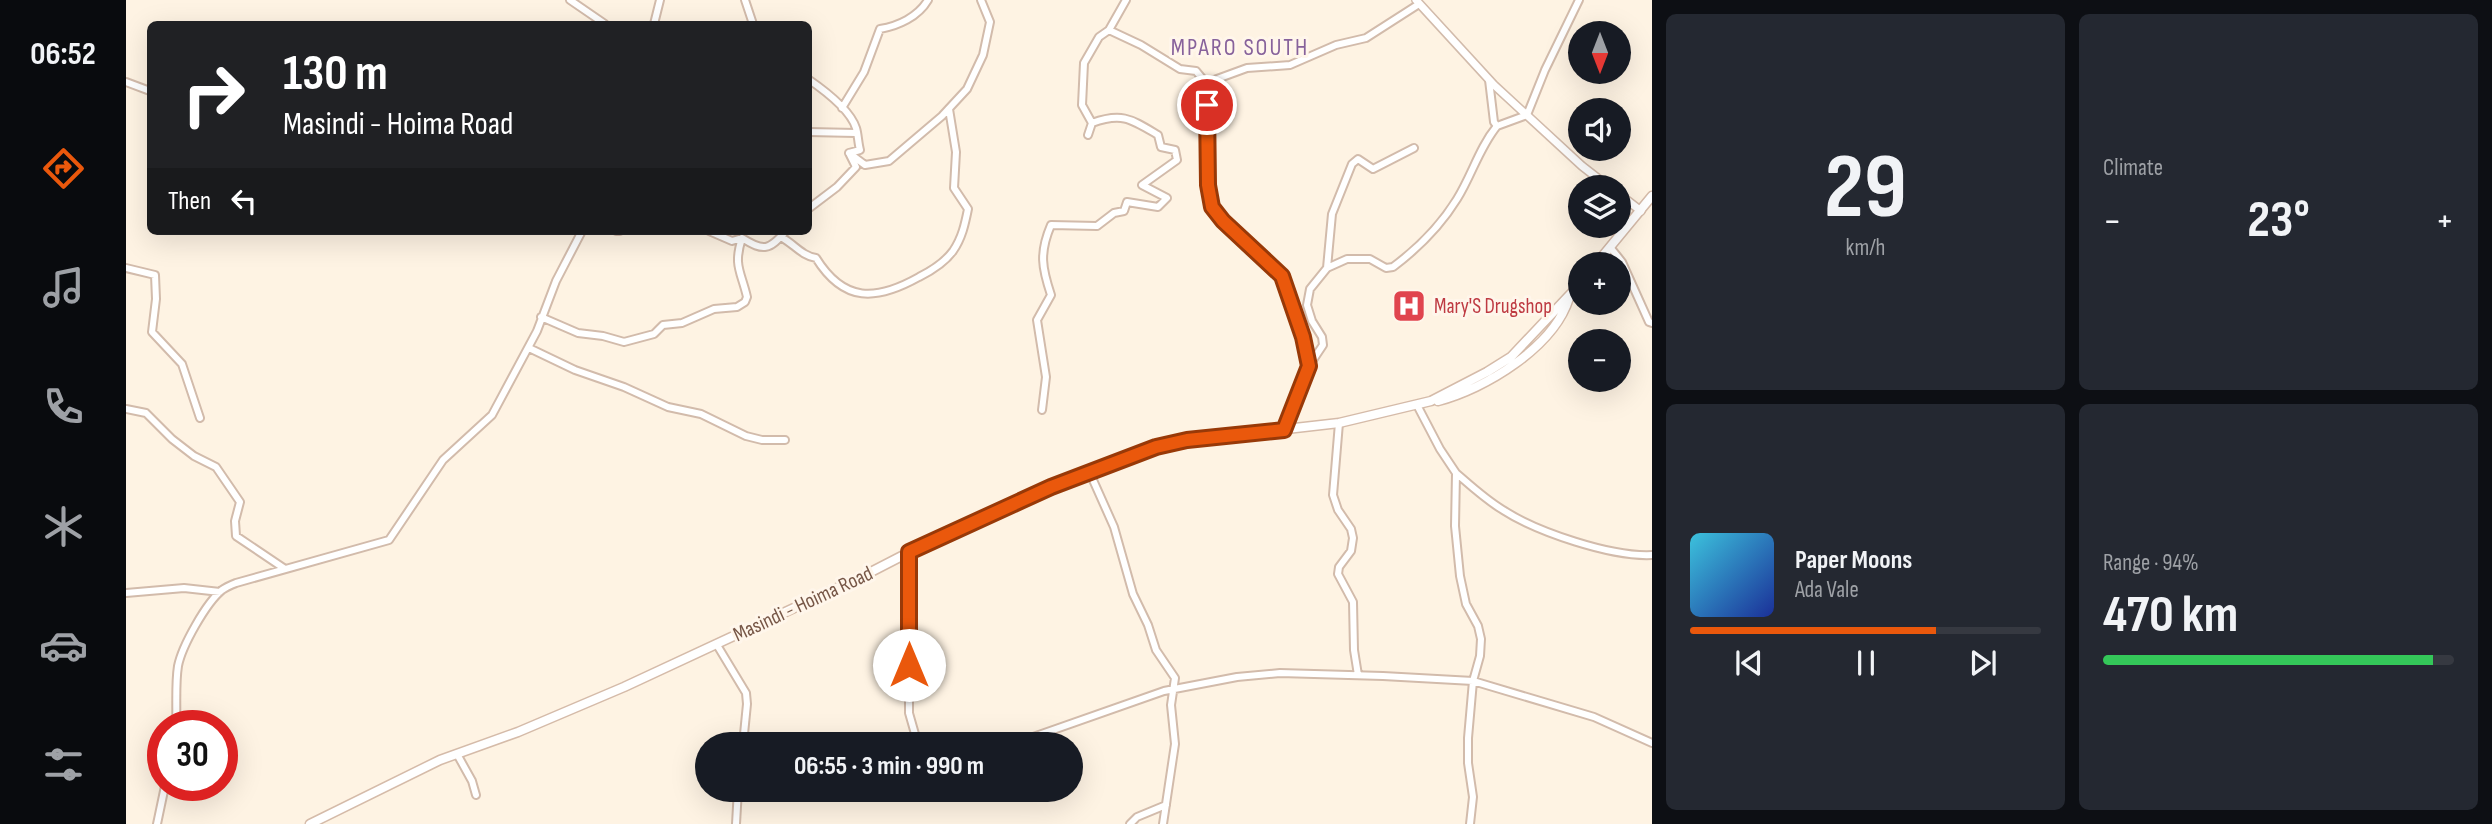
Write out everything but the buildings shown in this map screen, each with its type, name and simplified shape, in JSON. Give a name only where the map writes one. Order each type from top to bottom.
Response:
[{"type":"main road","points":[[1606,252],[1652,196]]},
{"type":"main road","name":"Masindi - Hoima Road","points":[[311,824],[440,760],[518,732],[624,687],[909,552],[1089,471],[1172,442],[1339,423],[1431,401],[1511,357],[1568,299]]},
{"type":"street","points":[[570,0],[601,21]]},
{"type":"street","points":[[655,21],[660,0]]},
{"type":"street","points":[[745,0],[752,21]]},
{"type":"street","points":[[842,108],[864,72],[880,29],[899,26],[928,0]]},
{"type":"street","points":[[849,153],[865,165],[889,161],[949,109],[967,89],[983,55],[990,22],[981,0]]},
{"type":"street","points":[[1088,135],[1092,123],[1082,105],[1084,63],[1099,37],[1109,30],[1126,0]]},
{"type":"street","points":[[1284,430],[1309,366],[1321,351],[1323,340],[1312,321],[1307,305],[1307,296],[1315,282],[1327,268],[1346,259],[1370,260],[1386,268],[1397,264],[1436,227],[1457,198],[1488,137],[1497,126],[1527,115],[1545,70],[1579,0]]},
{"type":"street","points":[[1206,83],[1247,68],[1290,65],[1336,45],[1366,38],[1417,2],[1489,79],[1594,175]]},
{"type":"street","points":[[1109,30],[1142,45],[1180,69],[1196,71],[1206,83],[1208,185],[1212,207],[1223,221],[1282,276],[1303,337],[1309,366]]},
{"type":"street","points":[[1489,79],[1494,122],[1497,126]]},
{"type":"street","points":[[126,82],[147,90]]},
{"type":"street","points":[[812,82],[842,108],[857,131],[860,150],[849,153]]},
{"type":"street","points":[[784,235],[806,257],[816,258],[836,282],[857,294],[878,295],[901,287],[933,270],[953,251],[964,230],[968,209],[954,188],[956,152],[949,109]]},
{"type":"street","points":[[1042,410],[1046,377],[1037,320],[1051,295],[1042,266],[1045,237],[1051,225],[1097,226],[1114,213],[1124,211],[1127,202],[1158,207],[1167,198],[1142,185],[1177,160],[1175,150],[1161,147],[1158,135],[1138,123],[1113,116],[1092,123]]},
{"type":"street","points":[[812,132],[856,133]]},
{"type":"street","points":[[1327,268],[1332,214],[1352,164],[1358,159],[1373,169],[1414,148]]},
{"type":"street","points":[[812,206],[847,178],[856,167],[849,153]]},
{"type":"street","points":[[1631,203],[1641,211]]},
{"type":"street","points":[[176,710],[177,677],[181,657],[193,632],[220,592],[236,583],[389,540],[443,460],[492,415],[537,331],[556,281],[580,235]]},
{"type":"street","points":[[718,235],[732,241],[742,238]]},
{"type":"street","points":[[742,238],[755,247],[764,248],[774,244],[782,235]]},
{"type":"street","points":[[541,317],[578,333],[629,342],[654,334],[663,325],[682,323],[714,309],[737,307],[745,302],[747,297],[737,271],[738,249],[742,238]]},
{"type":"street","points":[[1610,247],[1622,262],[1648,322],[1652,323]]},
{"type":"street","points":[[126,268],[155,275],[156,299],[152,332],[182,364],[200,418]]},
{"type":"street","points":[[528,348],[668,407],[701,414],[746,436],[762,440],[785,440]]},
{"type":"street","points":[[1417,405],[1456,473],[1503,511],[1553,533],[1623,553],[1652,555]]},
{"type":"street","points":[[126,409],[146,413],[194,456],[216,467],[240,502],[235,521],[236,536],[285,569]]},
{"type":"street","points":[[1339,423],[1333,495],[1353,538],[1351,551],[1339,567],[1338,574],[1350,595],[1354,609],[1354,650],[1358,675]]},
{"type":"street","points":[[1089,471],[1114,527],[1133,594],[1156,650],[1175,678],[1171,705],[1175,744],[1163,824]]},
{"type":"street","points":[[1456,473],[1455,526],[1460,576],[1466,604],[1478,626],[1481,639],[1480,656],[1473,681],[1468,738],[1473,797],[1470,824]]},
{"type":"street","points":[[909,552],[909,713],[914,732]]},
{"type":"street","points":[[126,593],[184,589],[220,592]]},
{"type":"street","points":[[717,645],[746,693],[744,732]]},
{"type":"street","points":[[1049,732],[1173,690],[1237,677],[1269,674],[1358,675],[1473,681],[1594,717],[1652,743]]},
{"type":"street","points":[[457,754],[472,781],[476,795]]},
{"type":"street","points":[[157,824],[162,801]]},
{"type":"street","points":[[736,824],[737,802]]},
{"type":"street","points":[[1130,824],[1137,817],[1166,805]]},
{"type":"place","name":"Mary'S Drugshop","points":[[1409,306]]},
{"type":"district","name":"MPARO SOUTH","points":[[1240,47]]},
{"type":"route","points":[[909,665],[909,552],[1051,487],[1156,447],[1187,440],[1284,430],[1309,366],[1303,337],[1282,276],[1223,221],[1212,207],[1208,185],[1207,105]]}]
